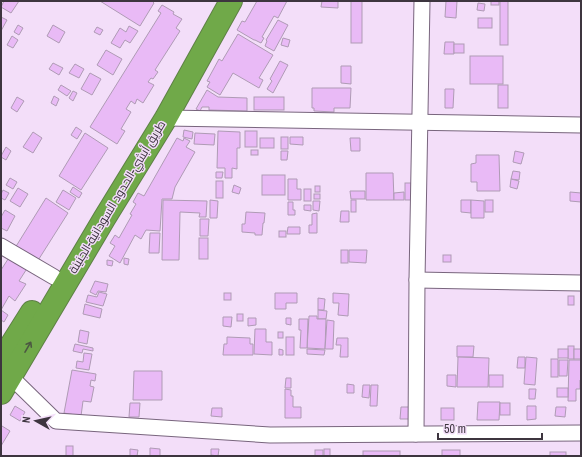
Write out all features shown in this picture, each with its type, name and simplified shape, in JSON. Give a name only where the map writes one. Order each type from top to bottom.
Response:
[{"type":"highway","name":"طريق أبشي-الحدود السودانية-الجنينة","points":[[4,377],[166,118],[220,8]]},
{"type":"highway","points":[[4,377],[54,277],[154,111],[220,8]]},
{"type":"street","points":[[416,434],[422,1]]},
{"type":"street","points":[[166,118],[581,125]]},
{"type":"street","points":[[1,246],[54,277]]},
{"type":"street","points":[[417,280],[581,283]]},
{"type":"street","points":[[4,377],[56,421],[270,435],[581,433]]},
{"type":"building","points":[[4,1],[19,1],[11,13],[1,7]]},
{"type":"building","points":[[100,1],[152,1],[154,3],[140,26]]},
{"type":"building","points":[[257,1],[287,1],[278,18],[274,16],[262,37],[264,38],[261,43],[237,30],[242,21],[245,22]]},
{"type":"building","points":[[322,1],[338,1],[338,8],[321,7]]},
{"type":"building","points":[[351,1],[362,1],[362,43],[351,43]]},
{"type":"building","points":[[446,1],[457,1],[456,18],[445,17]]},
{"type":"building","points":[[491,1],[499,1],[499,5],[491,5]]},
{"type":"building","points":[[500,1],[508,1],[508,45],[500,45]]},
{"type":"building","points":[[478,3],[485,4],[484,11],[477,10]]},
{"type":"building","points":[[162,5],[182,19],[176,28],[180,31],[155,70],[158,72],[153,79],[151,78],[148,82],[154,85],[143,103],[137,99],[135,104],[131,101],[126,109],[131,112],[121,129],[125,131],[117,144],[90,127],[161,13],[158,11]]},
{"type":"building","points":[[1,17],[7,20],[1,31]]},
{"type":"building","points":[[478,18],[492,18],[492,28],[478,28]]},
{"type":"building","points":[[278,20],[288,25],[274,51],[265,46],[266,40]]},
{"type":"building","points":[[18,25],[23,28],[19,35],[14,32]]},
{"type":"building","points":[[53,25],[65,32],[59,43],[47,36]]},
{"type":"building","points":[[129,26],[138,31],[130,43],[125,40],[120,48],[111,43],[120,28],[126,32]]},
{"type":"building","points":[[97,27],[103,30],[100,35],[94,32]]},
{"type":"building","points":[[238,34],[273,55],[259,78],[263,80],[259,88],[233,73],[220,95],[207,87],[210,82],[207,81],[219,59],[222,61]]},
{"type":"building","points":[[12,36],[18,40],[13,48],[7,45]]},
{"type":"building","points":[[283,38],[290,40],[288,47],[281,45]]},
{"type":"building","points":[[445,42],[454,42],[454,54],[444,54]]},
{"type":"building","points":[[454,44],[464,44],[464,53],[454,53]]},
{"type":"building","points":[[106,50],[122,59],[113,75],[97,65]]},
{"type":"building","points":[[470,56],[503,56],[503,84],[470,84]]},
{"type":"building","points":[[280,61],[288,65],[273,93],[267,89],[272,81],[270,79]]},
{"type":"building","points":[[53,63],[63,68],[59,75],[49,69]]},
{"type":"building","points":[[75,64],[84,69],[79,78],[69,73]]},
{"type":"building","points":[[341,66],[351,66],[351,84],[341,83]]},
{"type":"building","points":[[90,73],[101,79],[92,95],[81,89]]},
{"type":"building","points":[[61,85],[71,91],[67,96],[58,90]]},
{"type":"building","points":[[498,85],[508,85],[508,108],[498,108]]},
{"type":"building","points":[[312,88],[351,88],[350,108],[334,108],[334,112],[314,111],[314,108],[312,108]]},
{"type":"building","points":[[445,89],[454,89],[453,108],[445,108]]},
{"type":"building","points":[[207,90],[218,97],[247,98],[247,111],[209,110],[209,107],[202,107],[200,111],[196,109]]},
{"type":"building","points":[[73,91],[77,93],[73,101],[69,98]]},
{"type":"building","points":[[54,96],[59,99],[56,106],[51,103]]},
{"type":"building","points":[[17,97],[24,101],[17,112],[11,108]]},
{"type":"building","points":[[254,97],[284,97],[284,110],[254,110]]},
{"type":"building","points":[[76,127],[82,131],[77,139],[71,135]]},
{"type":"building","points":[[184,130],[193,132],[192,139],[183,137]]},
{"type":"building","points":[[218,131],[240,132],[240,148],[237,148],[237,169],[232,168],[232,178],[225,178],[225,168],[217,168]]},
{"type":"building","points":[[245,131],[257,131],[257,147],[245,147]]},
{"type":"building","points":[[33,132],[42,138],[33,153],[23,147]]},
{"type":"building","points":[[85,133],[108,148],[81,190],[59,176]]},
{"type":"building","points":[[195,133],[215,134],[214,145],[194,144]]},
{"type":"building","points":[[281,137],[288,137],[288,149],[281,149]]},
{"type":"building","points":[[290,137],[303,137],[303,145],[290,144]]},
{"type":"building","points":[[177,138],[183,141],[184,138],[190,141],[186,147],[195,152],[175,187],[172,199],[162,199],[160,231],[146,230],[141,239],[135,235],[120,263],[109,256],[115,246],[110,243],[115,235],[119,238],[132,215],[130,214],[136,204],[133,202],[138,193],[144,196]]},
{"type":"building","points":[[260,138],[274,138],[274,148],[260,148]]},
{"type":"building","points":[[350,138],[360,138],[360,151],[351,151]]},
{"type":"building","points":[[6,147],[11,151],[6,160],[1,156]]},
{"type":"building","points":[[251,150],[258,150],[258,155],[251,155]]},
{"type":"building","points":[[281,151],[288,151],[287,160],[281,160]]},
{"type":"building","points":[[515,151],[524,153],[521,164],[513,162]]},
{"type":"building","points":[[476,155],[499,155],[500,191],[477,191],[477,182],[471,182],[471,164],[476,163]]},
{"type":"building","points":[[513,171],[520,172],[519,180],[511,179]]},
{"type":"building","points":[[216,172],[223,172],[222,178],[216,178]]},
{"type":"building","points":[[366,173],[393,173],[394,200],[366,200]]},
{"type":"building","points":[[262,175],[285,175],[285,195],[262,195]]},
{"type":"building","points":[[10,178],[17,182],[13,189],[6,185]]},
{"type":"building","points":[[288,179],[297,179],[297,189],[301,189],[301,200],[288,200]]},
{"type":"building","points":[[511,179],[519,181],[517,189],[510,187]]},
{"type":"building","points":[[216,181],[223,181],[223,198],[216,198]]},
{"type":"building","points":[[405,183],[411,183],[411,200],[405,200]]},
{"type":"building","points":[[234,185],[241,188],[239,194],[232,192]]},
{"type":"building","points":[[315,186],[320,186],[320,192],[315,192]]},
{"type":"building","points":[[73,187],[82,193],[79,198],[70,192]]},
{"type":"building","points":[[18,188],[28,194],[20,207],[10,201]]},
{"type":"building","points":[[304,189],[311,189],[311,201],[304,201]]},
{"type":"building","points":[[3,190],[9,193],[5,200],[1,198]]},
{"type":"building","points":[[63,190],[76,198],[69,210],[56,202]]},
{"type":"building","points":[[350,191],[365,191],[365,199],[351,199]]},
{"type":"building","points":[[404,192],[404,200],[394,200],[394,193]]},
{"type":"building","points":[[570,192],[581,193],[581,202],[570,201]]},
{"type":"building","points":[[314,194],[320,194],[320,199],[314,199]]},
{"type":"building","points":[[46,198],[68,213],[37,262],[15,248]]},
{"type":"building","points":[[163,200],[207,201],[206,217],[199,217],[200,213],[180,212],[179,260],[162,260]]},
{"type":"building","points":[[210,200],[218,201],[217,218],[210,218]]},
{"type":"building","points":[[351,200],[356,200],[356,212],[351,212]]},
{"type":"building","points":[[461,200],[471,200],[471,213],[461,212]]},
{"type":"building","points":[[471,200],[484,201],[484,218],[471,218]]},
{"type":"building","points":[[485,200],[493,200],[493,212],[485,212]]},
{"type":"building","points":[[313,201],[320,201],[319,211],[313,210]]},
{"type":"building","points":[[288,202],[293,202],[293,210],[295,210],[295,215],[288,215]]},
{"type":"building","points":[[304,205],[311,205],[311,211],[304,210]]},
{"type":"building","points":[[5,210],[15,216],[7,231],[1,228],[1,217]]},
{"type":"building","points":[[341,211],[349,211],[349,222],[340,222]]},
{"type":"building","points":[[246,212],[265,213],[262,235],[242,232],[242,224],[245,224]]},
{"type":"building","points":[[317,213],[317,233],[309,233],[309,225],[312,225],[312,214]]},
{"type":"building","points":[[200,219],[209,219],[208,236],[200,236]]},
{"type":"building","points":[[288,227],[300,227],[300,234],[287,234]]},
{"type":"building","points":[[279,231],[286,231],[286,237],[279,237]]},
{"type":"building","points":[[150,233],[160,233],[159,253],[149,253]]},
{"type":"building","points":[[199,238],[208,238],[208,259],[199,259]]},
{"type":"building","points":[[341,250],[348,250],[348,263],[341,263]]},
{"type":"building","points":[[349,250],[367,250],[366,263],[349,262]]},
{"type":"building","points":[[443,255],[451,255],[451,262],[443,262]]},
{"type":"building","points":[[10,256],[28,267],[19,281],[26,284],[15,301],[9,296],[1,310],[1,270]]},
{"type":"building","points":[[124,258],[129,259],[128,265],[124,264]]},
{"type":"building","points":[[107,260],[113,261],[112,266],[107,265]]},
{"type":"building","points":[[95,281],[108,284],[106,292],[98,291],[96,295],[90,292]]},
{"type":"building","points":[[99,292],[107,294],[103,306],[86,302],[88,295],[97,297]]},
{"type":"building","points":[[224,293],[231,293],[231,300],[224,300]]},
{"type":"building","points":[[275,293],[297,293],[297,303],[286,303],[286,309],[275,309]]},
{"type":"building","points":[[333,293],[349,294],[348,316],[338,315],[339,303],[333,303]]},
{"type":"building","points":[[568,296],[574,296],[574,305],[568,305]]},
{"type":"building","points":[[318,298],[325,299],[324,310],[318,310]]},
{"type":"building","points":[[85,304],[102,309],[100,318],[83,314]]},
{"type":"building","points":[[1,310],[8,315],[4,322],[1,320]]},
{"type":"building","points":[[318,310],[327,311],[326,319],[318,319]]},
{"type":"building","points":[[237,314],[243,314],[243,321],[237,321]]},
{"type":"building","points":[[309,316],[317,316],[317,319],[326,319],[325,349],[307,348]]},
{"type":"building","points":[[223,317],[232,317],[231,327],[223,326]]},
{"type":"building","points":[[248,318],[256,318],[256,325],[248,326]]},
{"type":"building","points":[[286,318],[291,318],[291,325],[286,324]]},
{"type":"building","points":[[299,319],[308,319],[307,348],[300,348],[301,330],[299,330]]},
{"type":"building","points":[[327,320],[334,321],[333,349],[325,349]]},
{"type":"building","points":[[255,329],[266,329],[266,342],[272,342],[272,355],[254,354]]},
{"type":"building","points":[[80,330],[89,332],[87,344],[78,342]]},
{"type":"building","points":[[278,332],[283,332],[283,338],[278,338]]},
{"type":"building","points":[[227,337],[250,338],[250,344],[253,344],[253,355],[223,355],[224,344],[227,344]]},
{"type":"building","points":[[286,337],[294,337],[294,355],[286,355]]},
{"type":"building","points":[[337,338],[348,338],[348,357],[340,357],[341,345],[336,345]]},
{"type":"building","points":[[75,344],[93,348],[93,351],[83,349],[82,353],[73,351]]},
{"type":"building","points":[[457,346],[474,346],[473,357],[457,357]]},
{"type":"building","points":[[568,346],[574,346],[574,359],[568,359]]},
{"type":"building","points":[[279,349],[283,350],[283,355],[279,355]]},
{"type":"building","points":[[307,349],[325,350],[324,355],[307,354]]},
{"type":"building","points":[[558,349],[568,349],[568,358],[558,358]]},
{"type":"building","points":[[574,349],[581,349],[581,359],[574,359]]},
{"type":"building","points":[[84,353],[92,354],[89,370],[76,368],[77,361],[83,362]]},
{"type":"building","points":[[458,357],[489,358],[488,387],[457,387]]},
{"type":"building","points":[[518,357],[525,357],[525,368],[517,368]]},
{"type":"building","points":[[526,357],[537,358],[535,385],[524,384]]},
{"type":"building","points":[[551,359],[558,359],[558,377],[551,377]]},
{"type":"building","points":[[559,360],[568,360],[567,376],[559,376]]},
{"type":"building","points":[[569,360],[581,360],[580,389],[576,389],[576,401],[568,401]]},
{"type":"building","points":[[72,370],[96,374],[95,381],[91,380],[90,386],[94,387],[91,402],[83,401],[81,416],[64,413]]},
{"type":"building","points":[[134,371],[162,371],[162,400],[133,400]]},
{"type":"building","points":[[447,375],[456,375],[456,387],[447,386]]},
{"type":"building","points":[[489,375],[503,375],[503,387],[489,387]]},
{"type":"building","points":[[286,378],[291,378],[291,388],[285,388]]},
{"type":"building","points":[[347,384],[354,385],[354,393],[347,393]]},
{"type":"building","points":[[363,385],[370,385],[369,398],[362,397]]},
{"type":"building","points":[[371,385],[378,385],[377,406],[370,406]]},
{"type":"building","points":[[557,388],[568,388],[568,397],[557,397]]},
{"type":"building","points":[[285,389],[291,390],[291,396],[293,396],[293,407],[301,407],[301,418],[285,418]]},
{"type":"building","points":[[529,389],[536,389],[535,399],[529,399]]},
{"type":"building","points":[[478,402],[500,402],[499,420],[477,420]]},
{"type":"building","points":[[130,403],[140,403],[139,417],[129,417]]},
{"type":"building","points":[[500,403],[510,403],[510,415],[500,415]]},
{"type":"building","points":[[15,406],[25,412],[20,421],[10,415]]},
{"type":"building","points":[[527,406],[536,406],[536,419],[527,420]]},
{"type":"building","points":[[401,407],[409,407],[409,419],[400,419]]},
{"type":"building","points":[[556,407],[566,407],[565,417],[555,416]]},
{"type":"building","points":[[212,408],[222,408],[222,417],[211,416]]},
{"type":"building","points":[[441,408],[454,408],[454,420],[441,420]]},
{"type":"building","points":[[2,426],[10,431],[1,446],[1,427]]},
{"type":"building","points":[[66,446],[73,446],[73,456],[66,456]]},
{"type":"building","points":[[150,448],[160,449],[160,456],[150,456]]},
{"type":"building","points":[[130,449],[138,450],[137,456],[130,456]]},
{"type":"building","points":[[211,449],[219,449],[218,456],[211,455]]},
{"type":"building","points":[[324,449],[330,449],[330,456],[324,456]]},
{"type":"building","points":[[315,450],[323,450],[323,456],[315,456]]},
{"type":"building","points":[[442,450],[460,450],[460,456],[442,456]]},
{"type":"building","points":[[363,451],[400,451],[400,456],[363,456]]},
{"type":"building","points":[[550,452],[566,452],[566,456],[550,456]]}]
